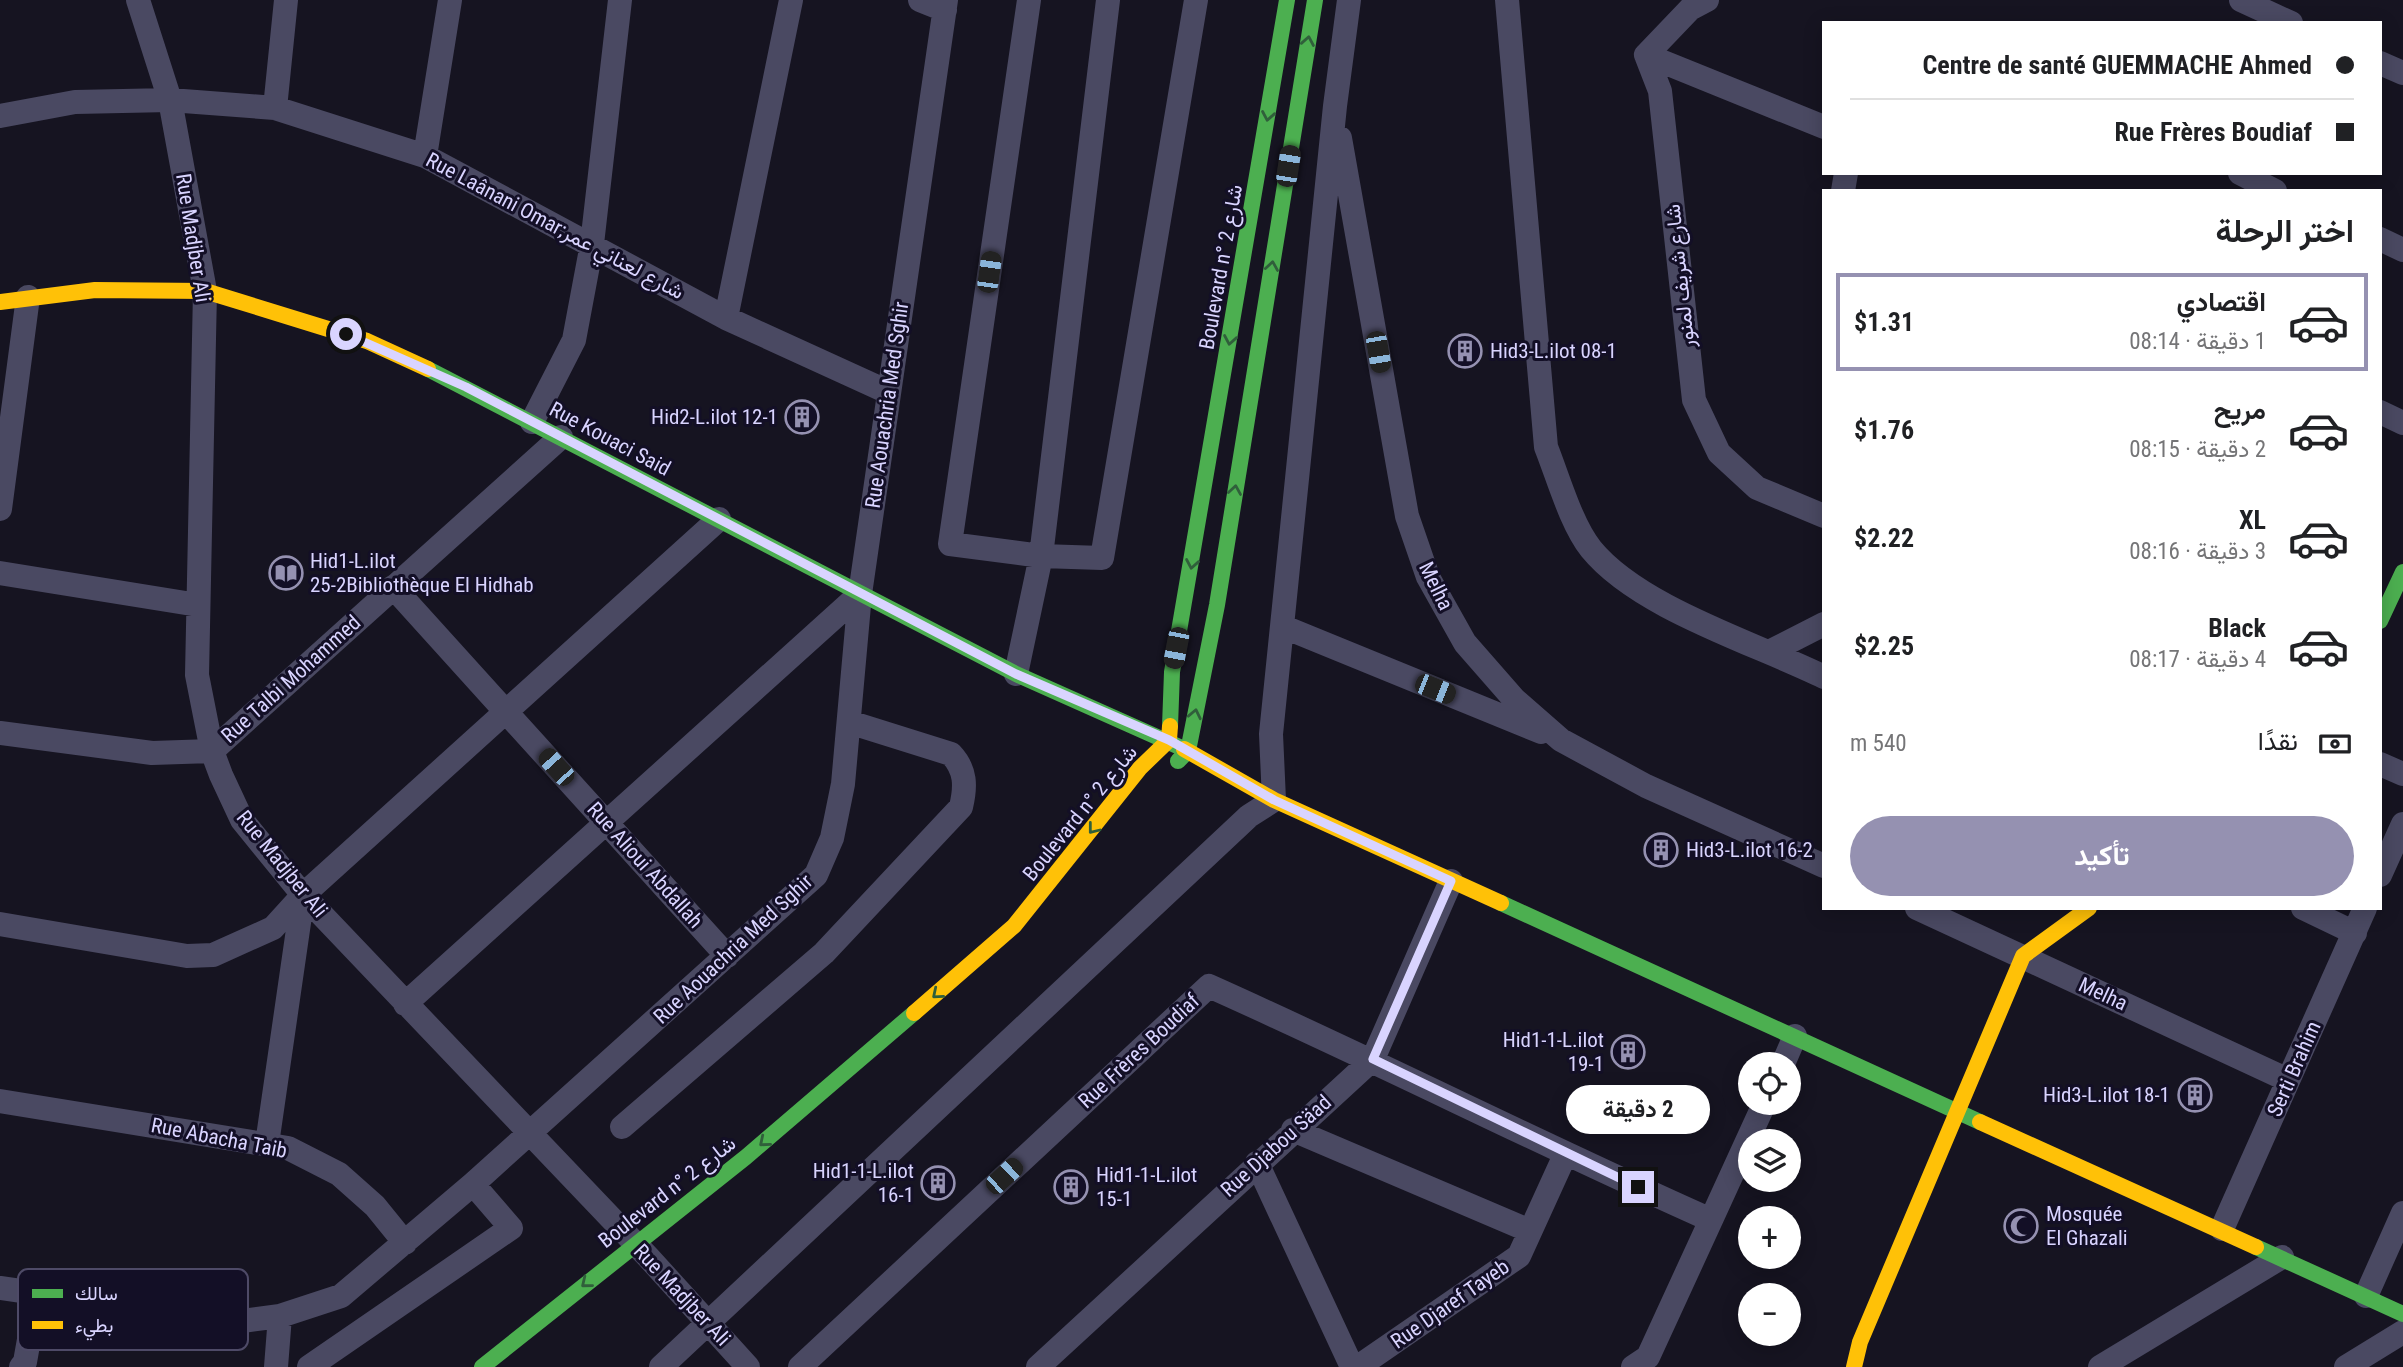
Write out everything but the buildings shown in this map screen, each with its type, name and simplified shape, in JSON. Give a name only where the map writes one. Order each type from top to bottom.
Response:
[{"type":"street","name":"Rue Madjber Ali","points":[[138,0],[170,100],[205,291],[197,675],[212,751],[242,820],[303,895],[646,1254],[748,1367]]},
{"type":"street","points":[[275,108],[286,0]]},
{"type":"street","points":[[425,156],[450,0]]},
{"type":"street","points":[[532,422],[574,340],[592,244],[620,0]]},
{"type":"street","points":[[726,318],[791,0]]},
{"type":"street","points":[[920,0],[946,5]]},
{"type":"street","points":[[1029,0],[950,544],[1041,556],[1102,558],[1196,0]]},
{"type":"street","points":[[1016,674],[1041,556],[1108,0]]},
{"type":"street","name":"Boulevard n° شارع 2","points":[[482,1367],[646,1254],[746,1157],[1014,926],[1140,768],[1169,740],[1172,672],[1287,0]]},
{"type":"street","points":[[1188,751],[1217,606],[1315,0]]},
{"type":"street","points":[[661,1367],[1249,816],[1274,800],[1271,734],[1335,106],[1349,0]]},
{"type":"street","points":[[1507,0],[1546,447],[1570,507],[1590,548],[1623,579],[1664,606],[1771,651],[1822,676]]},
{"type":"street","points":[[1707,0],[1690,9],[1646,55],[1822,126]]},
{"type":"street","points":[[2241,0],[2275,15]]},
{"type":"street","name":"Rue Aouachria Med Sghir","points":[[248,1320],[281,1316],[341,1296],[473,1184],[816,874],[835,825],[843,784],[860,594],[946,5]]},
{"type":"street","name":"شارع شريف لمنور","points":[[1646,55],[1660,91],[1694,400],[1719,453],[1757,488],[1822,515]]},
{"type":"street","points":[[2382,64],[2403,73]]},
{"type":"street","name":"Rue Laânani Omar;شارع لعناني عمر","points":[[0,116],[75,102],[170,100],[275,108],[425,156],[726,318],[888,392]]},
{"type":"street","name":"Melha","points":[[1335,106],[1407,516],[1428,577],[1465,643],[1514,699],[1561,740],[1646,786],[1822,865]]},
{"type":"street","points":[[2382,240],[2403,250]]},
{"type":"street","name":"Rue Kouaci Said","points":[[0,302],[95,290],[205,291],[367,341],[532,422],[1016,674],[1169,740],[1274,800],[2222,1229],[2403,1314]]},
{"type":"street","points":[[0,509],[28,298]]},
{"type":"street","points":[[2382,413],[2403,423]]},
{"type":"street","name":"Rue Talbi Mohammed","points":[[0,733],[152,753],[212,751],[561,437]]},
{"type":"street","points":[[0,924],[187,956],[214,955],[272,928],[303,895],[719,519]]},
{"type":"street","points":[[2382,612],[2386,594],[2403,572]]},
{"type":"street","points":[[0,573],[198,605]]},
{"type":"street","name":"Rue Alioui Abdallah","points":[[393,587],[727,956]]},
{"type":"street","points":[[405,1004],[860,594]]},
{"type":"street","points":[[1771,651],[1822,625]]},
{"type":"street","points":[[1284,627],[1561,740]]},
{"type":"street","points":[[622,1128],[824,953],[961,807],[964,779],[961,765],[951,754],[849,722]]},
{"type":"street","name":"Boulevard n° شارع 2","points":[[1164,776],[1188,751]]},
{"type":"street","points":[[2382,765],[2403,774]]},
{"type":"street","points":[[2382,871],[2403,824]]},
{"type":"street","name":"Rue Djabou Säad","points":[[1038,1367],[1373,1059],[1451,881]]},
{"type":"street","points":[[267,1144],[303,895]]},
{"type":"street","name":"Melha","points":[[1921,910],[2288,1080]]},
{"type":"street","points":[[1853,1366],[1860,1342],[2023,956],[2086,910]]},
{"type":"street","points":[[2307,910],[2355,933]]},
{"type":"street","name":"Serti Brahim","points":[[2222,1229],[2364,910]]},
{"type":"street","name":"Rue Frères Boudiaf","points":[[800,1367],[1209,986],[1373,1059],[1565,1155],[1711,1220]]},
{"type":"street","points":[[1788,1052],[1795,1036]]},
{"type":"street","name":"Rue Abacha Taib","points":[[0,1101],[288,1148],[339,1174],[375,1206],[405,1243]]},
{"type":"street","points":[[1640,1362],[1711,1220],[1759,1115]]},
{"type":"street","points":[[1293,1130],[1531,1230]]},
{"type":"street","name":"Rue Djaref Tayeb","points":[[1358,1367],[1519,1256],[1565,1155]]},
{"type":"street","points":[[1257,1163],[1352,1367]]},
{"type":"street","points":[[309,1367],[511,1228],[473,1184]]},
{"type":"street","points":[[2366,1296],[2403,1213]]},
{"type":"street","points":[[2100,1367],[2282,1257]]},
{"type":"street","name":"Rue Aouachria Med Sghir","points":[[0,1288],[18,1291]]},
{"type":"street","points":[[276,1367],[281,1316]]},
{"type":"street","points":[[2346,1367],[2403,1332]]},
{"type":"street","points":[[21,1367],[27,1350]]},
{"type":"traffic: fast","points":[[1170,726],[1172,672],[1287,0]]},
{"type":"traffic: fast","points":[[1178,761],[1188,751],[1217,605],[1315,0]]},
{"type":"traffic: fast","points":[[428,369],[1016,674],[1184,749]]},
{"type":"traffic: fast","points":[[2382,617],[2403,572]]},
{"type":"traffic: fast","points":[[1501,903],[1980,1122]]},
{"type":"traffic: fast","points":[[482,1367],[746,1157],[914,1013]]},
{"type":"traffic: fast","points":[[2256,1247],[2403,1314]]},
{"type":"traffic: slow","points":[[0,302],[95,290],[205,291],[367,341],[428,369]]},
{"type":"traffic: slow","points":[[914,1013],[1014,926],[1140,768],[1169,740],[1170,726]]},
{"type":"traffic: slow","points":[[1184,749],[1274,800],[1501,903]]},
{"type":"traffic: slow","points":[[1854,1367],[1860,1342],[2023,956],[2086,910]]},
{"type":"traffic: slow","points":[[1980,1122],[2256,1247]]},
{"type":"place","name":"Hid3-L.ilot 08-1","points":[[1465,351]]},
{"type":"place","name":"Hid2-L.ilot 12-1","points":[[802,417]]},
{"type":"place","name":"Hid1-L.ilot 25-2Bibliothèque El Hidhab","points":[[286,573]]},
{"type":"place","name":"Hid3-L.ilot 16-2","points":[[1661,850]]},
{"type":"place","name":"Hid1-1-L.ilot 19-1","points":[[1628,1052]]},
{"type":"place","name":"Hid3-L.ilot 18-1","points":[[2195,1095]]},
{"type":"place","name":"Hid1-1-L.ilot 16-1","points":[[938,1183]]},
{"type":"place","name":"Hid1-1-L.ilot 15-1","points":[[1071,1187]]},
{"type":"place","name":"Mosquée El Ghazali","points":[[2021,1226]]},
{"type":"route","points":[[346,334],[466,387],[1016,674],[1169,740],[1274,800],[1451,881],[1373,1059],[1565,1155],[1638,1187]]}]
